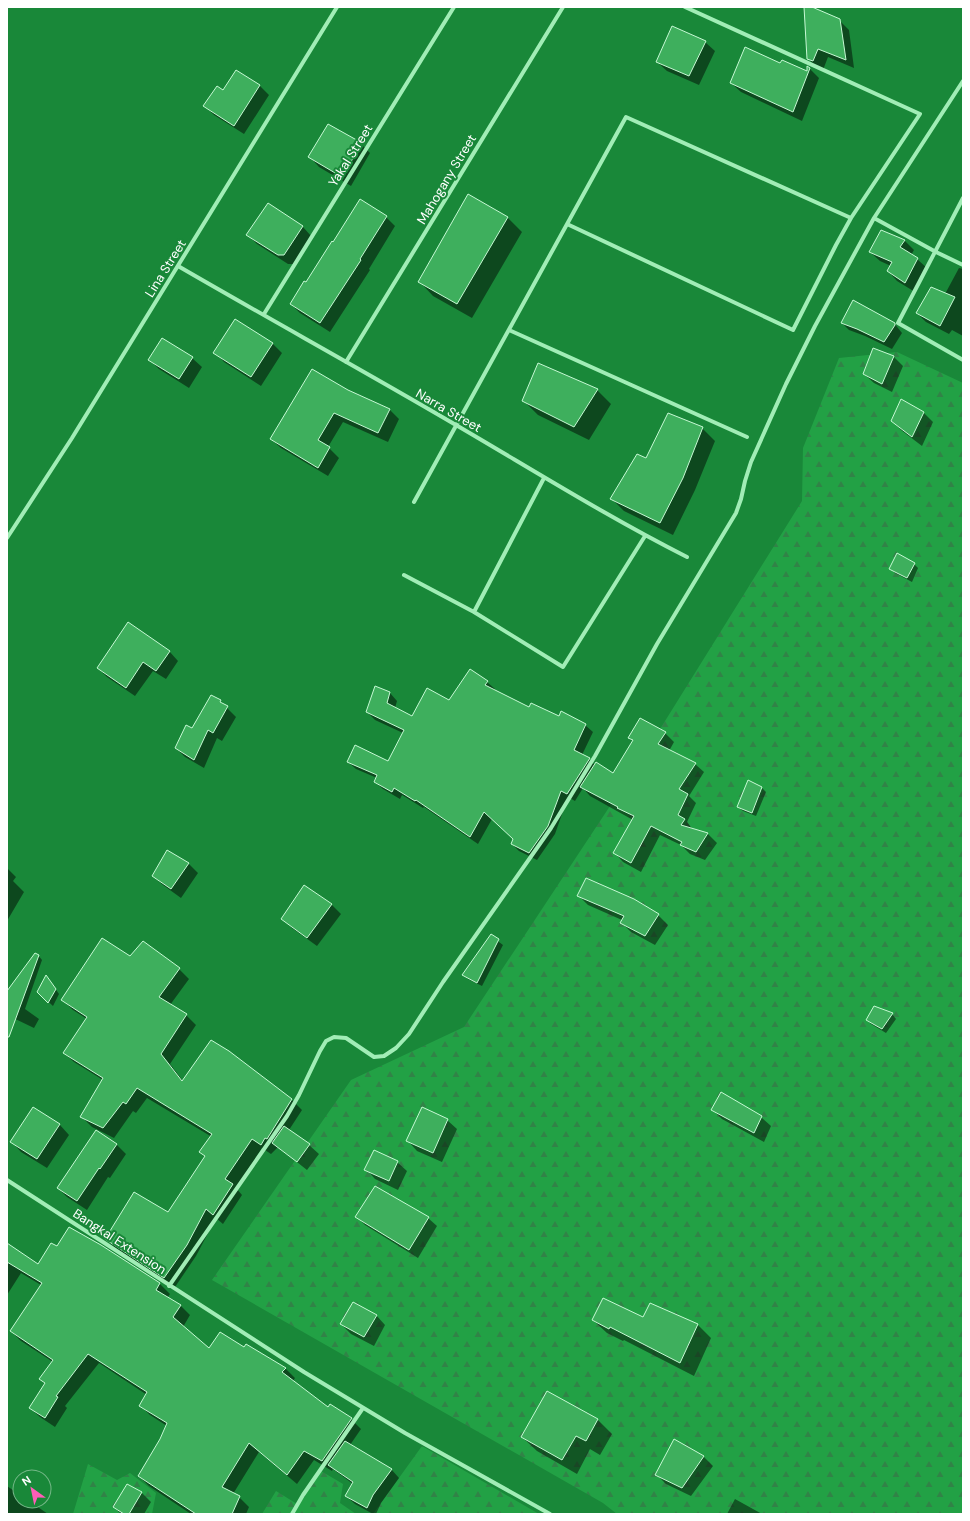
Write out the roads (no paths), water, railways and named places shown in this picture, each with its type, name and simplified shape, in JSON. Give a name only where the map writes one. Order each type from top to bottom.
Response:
[{"type":"street","name":"Lina Street","points":[[7,538],[72,438],[337,7]]},
{"type":"street","name":"Yakal Street","points":[[264,314],[454,7]]},
{"type":"street","name":"Mahogany Street","points":[[346,362],[562,7]]},
{"type":"street","points":[[567,224],[793,330],[851,218],[920,114],[685,7]]},
{"type":"street","points":[[169,1286],[287,1116],[300,1095],[320,1051],[326,1042],[334,1037],[346,1038],[374,1057],[384,1056],[396,1048],[417,1023],[448,975],[551,828],[595,756],[657,644],[736,513],[741,499],[744,481],[773,412],[815,326],[874,218],[963,81]]},
{"type":"street","points":[[414,502],[626,117],[851,218]]},
{"type":"street","points":[[963,198],[898,323],[963,360]]},
{"type":"street","points":[[874,218],[963,265]]},
{"type":"street","name":"Narra Street","points":[[178,266],[456,425],[644,536],[687,557]]},
{"type":"street","points":[[509,330],[747,437]]},
{"type":"street","points":[[474,612],[544,478]]},
{"type":"street","points":[[404,575],[474,612],[563,667],[644,536]]},
{"type":"street","name":"Bangkal Extension","points":[[7,1180],[98,1238],[169,1286],[363,1408],[404,1433],[550,1514]]},
{"type":"street","points":[[292,1514],[303,1495],[363,1408]]}]
